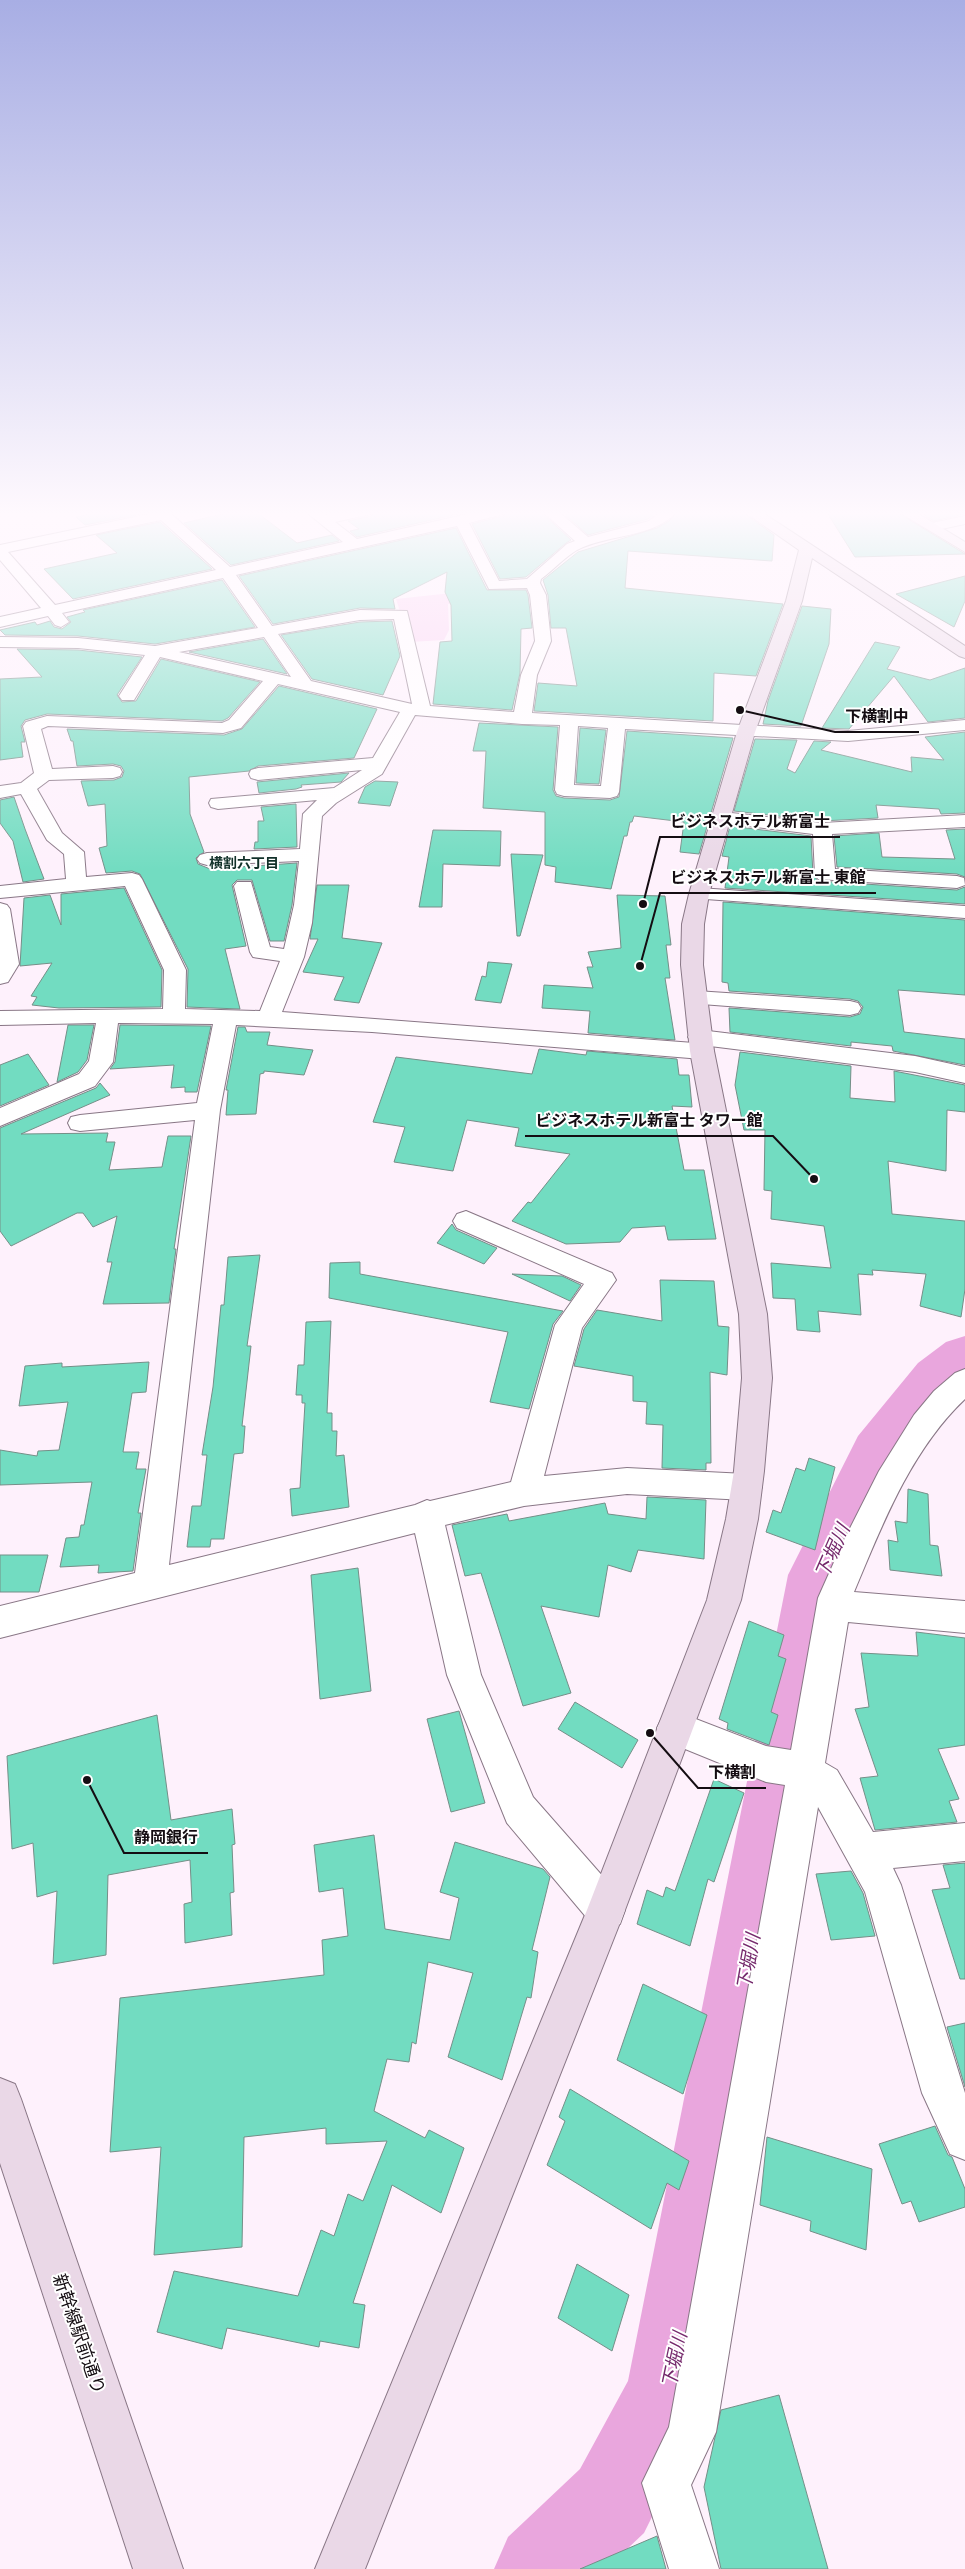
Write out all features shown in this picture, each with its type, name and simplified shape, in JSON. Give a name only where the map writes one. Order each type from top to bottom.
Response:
[{"type":"street","points":[[69,631],[78,642]]},
{"type":"street","points":[[128,696],[155,651],[262,631]]},
{"type":"street","points":[[268,631],[304,683]]},
{"type":"street","points":[[268,1019],[292,957],[298,933],[310,855],[313,814],[337,794],[375,770],[416,709],[404,631]]},
{"type":"street","points":[[522,719],[528,675],[543,642],[542,631]]},
{"type":"street","points":[[340,2569],[606,1910],[724,1600],[742,1519],[749,1471],[757,1378],[753,1314],[701,1044],[692,965],[693,924],[699,894],[746,732],[783,631]]},
{"type":"street","points":[[930,631],[965,654]]},
{"type":"street","points":[[0,642],[78,642],[155,651],[416,709],[522,719],[848,736],[965,725]]},
{"type":"street","points":[[44,775],[32,726],[47,721],[223,728],[235,724],[274,677]]},
{"type":"street","points":[[568,722],[564,790],[573,791],[610,792],[617,724]]},
{"type":"street","points":[[258,774],[379,763]]},
{"type":"street","points":[[0,792],[27,788],[44,775],[112,772]]},
{"type":"street","points":[[27,788],[54,836],[74,852],[76,884]]},
{"type":"street","points":[[218,803],[337,794]]},
{"type":"street","points":[[722,818],[822,829],[965,821]]},
{"type":"street","points":[[822,829],[826,875],[958,882]]},
{"type":"street","points":[[207,859],[310,855]]},
{"type":"street","points":[[0,892],[132,879],[174,970],[174,1016]]},
{"type":"street","points":[[244,886],[261,952],[292,957]]},
{"type":"street","points":[[699,894],[965,912]]},
{"type":"street","points":[[0,909],[8,964],[0,977]]},
{"type":"street","points":[[0,985],[6,993],[1,1018],[174,1016],[268,1019],[701,1044],[914,1064],[965,1075]]},
{"type":"street","points":[[696,998],[850,1008]]},
{"type":"street","points":[[0,1118],[86,1080],[101,1062],[108,1017]]},
{"type":"street","points":[[150,1586],[208,1110],[226,1018]]},
{"type":"street","points":[[80,1124],[208,1110]]},
{"type":"street","points":[[466,1221],[602,1280],[568,1325],[524,1492]]},
{"type":"street","points":[[694,2569],[666,2483],[692,2432],[834,1606],[860,1539],[920,1429],[965,1380]]},
{"type":"street","points":[[0,1622],[150,1586],[427,1514],[524,1492],[628,1481],[746,1487]]},
{"type":"street","points":[[427,1514],[464,1675],[520,1810],[606,1910]]},
{"type":"street","points":[[834,1606],[965,1617]]},
{"type":"street","points":[[675,1728],[766,1764],[805,1771],[824,1783],[882,1885],[943,2093],[965,2139]]},
{"type":"street","points":[[863,1852],[965,1842]]},
{"type":"street","name":"新幹線駅前通り","points":[[0,2099],[158,2569]]},
{"type":"shaded area","points":[[406,631],[449,631],[444,640],[410,642]]},
{"type":"building","points":[[1,631],[232,631],[155,644],[78,636],[5,635]]},
{"type":"building","points":[[306,631],[394,631],[400,656],[383,695],[312,679],[281,635]]},
{"type":"building","points":[[452,631],[521,631],[520,673],[512,710],[433,704],[440,642],[452,641]]},
{"type":"building","points":[[567,631],[773,631],[756,676],[714,673],[713,721],[534,711],[538,683],[577,686]]},
{"type":"building","points":[[793,631],[830,631],[829,644],[801,726],[763,724],[768,701]]},
{"type":"building","points":[[263,639],[287,674],[189,652]]},
{"type":"building","points":[[875,642],[900,647],[887,669],[930,680],[965,668],[965,718],[928,722],[894,676],[849,729],[822,728]]},
{"type":"building","points":[[17,649],[78,650],[142,657],[117,695],[122,702],[136,701],[161,659],[260,682],[228,718],[222,721],[47,714],[25,720],[21,726],[25,742],[21,742],[23,757],[0,760],[0,679],[42,677]]},
{"type":"building","points":[[279,686],[377,709],[354,758],[258,766],[249,771],[189,777],[190,814],[204,852],[196,858],[198,864],[210,869],[297,863],[292,905],[284,941],[270,941],[252,880],[237,880],[232,885],[246,946],[225,949],[240,1009],[187,1007],[188,969],[140,874],[132,871],[106,873],[99,848],[107,846],[105,804],[88,806],[81,781],[114,780],[122,777],[124,771],[121,766],[113,764],[77,766],[73,741],[71,741],[67,729],[224,735],[242,729]]},
{"type":"building","points":[[479,723],[558,727],[553,790],[556,796],[564,798],[610,800],[619,797],[627,731],[733,738],[699,854],[680,852],[684,822],[634,816],[632,822],[630,822],[627,836],[624,836],[611,889],[555,882],[556,867],[545,865],[545,812],[483,808],[486,751],[473,751]]},
{"type":"building","points":[[580,728],[606,730],[599,784],[576,783]]},
{"type":"building","points":[[965,732],[965,813],[941,814],[939,809],[876,805],[878,818],[822,821],[734,811],[755,739],[797,740],[787,769],[795,773],[814,741],[831,742],[821,750],[912,772],[911,757],[944,760],[925,737]]},
{"type":"building","points":[[349,773],[341,782],[301,785],[302,787],[296,789],[259,793],[257,782]]},
{"type":"building","points":[[375,781],[398,782],[390,806],[358,803],[365,787]]},
{"type":"building","points":[[14,797],[44,879],[23,882],[13,841],[0,823],[0,800]]},
{"type":"building","points":[[296,804],[297,847],[254,849],[255,842],[258,842],[258,821],[264,821],[261,807]]},
{"type":"building","points":[[730,826],[811,836],[813,875],[818,881],[957,890],[965,887],[965,904],[725,888],[729,857],[722,856]]},
{"type":"building","points":[[965,829],[965,877],[957,874],[837,867],[834,836],[879,833],[882,857],[955,859],[946,830]]},
{"type":"building","points":[[433,830],[501,831],[500,866],[443,864],[442,907],[419,907]]},
{"type":"building","points":[[511,854],[543,855],[520,936],[517,936]]},
{"type":"building","points":[[317,885],[349,885],[342,938],[382,943],[359,1003],[334,1000],[344,977],[303,972],[318,939],[310,939]]},
{"type":"building","points":[[124,888],[162,970],[161,1007],[59,1008],[32,1005],[37,997],[31,996],[52,963],[20,966],[24,898],[50,895],[61,925],[61,894]]},
{"type":"building","points":[[617,895],[665,896],[671,945],[666,945],[670,978],[665,978],[675,1040],[588,1033],[590,1011],[542,1008],[544,985],[593,988],[587,967],[593,967],[588,952],[621,948]]},
{"type":"building","points":[[723,902],[965,920],[965,995],[898,990],[904,1032],[965,1039],[965,1065],[893,1051],[892,1046],[851,1042],[851,1046],[730,1032],[729,1008],[850,1017],[860,1014],[863,1007],[858,1001],[850,999],[729,991],[728,983],[722,982]]},
{"type":"building","points":[[488,962],[512,964],[501,1003],[475,1000],[482,976],[486,977]]},
{"type":"building","points":[[68,1025],[94,1025],[87,1060],[78,1072],[57,1082]]},
{"type":"building","points":[[120,1025],[211,1026],[197,1092],[185,1092],[185,1087],[171,1088],[174,1065],[110,1069],[115,1062]]},
{"type":"building","points":[[238,1027],[245,1027],[247,1032],[270,1032],[267,1045],[313,1050],[304,1075],[264,1071],[264,1073],[260,1074],[256,1114],[226,1115],[228,1090],[226,1090]]},
{"type":"building","points":[[539,1049],[586,1055],[587,1051],[677,1059],[679,1075],[689,1075],[692,1107],[672,1106],[684,1170],[704,1170],[716,1239],[668,1240],[665,1226],[632,1228],[620,1242],[566,1244],[512,1221],[528,1202],[531,1203],[570,1154],[515,1146],[519,1128],[467,1120],[453,1171],[394,1162],[405,1127],[373,1122],[396,1057],[532,1074]]},
{"type":"building","points":[[740,1052],[851,1066],[850,1098],[895,1102],[894,1071],[965,1085],[965,1112],[947,1110],[946,1171],[888,1161],[892,1214],[965,1221],[965,1289],[961,1317],[920,1306],[926,1274],[872,1270],[873,1275],[858,1274],[861,1315],[818,1311],[820,1332],[797,1330],[795,1299],[773,1298],[771,1263],[831,1268],[824,1226],[771,1219],[772,1191],[764,1190],[765,1130],[744,1130],[735,1085]]},
{"type":"building","points":[[28,1054],[49,1085],[0,1106],[0,1065]]},
{"type":"building","points":[[100,1083],[110,1095],[21,1134],[108,1133],[106,1142],[115,1142],[109,1170],[162,1167],[168,1136],[191,1136],[174,1249],[176,1249],[169,1303],[103,1304],[112,1262],[107,1262],[117,1216],[93,1227],[83,1213],[77,1213],[11,1246],[0,1231],[0,1128],[96,1088]]},
{"type":"building","points":[[452,1224],[456,1230],[497,1248],[484,1264],[437,1243]]},
{"type":"building","points":[[260,1255],[247,1346],[251,1346],[242,1426],[245,1426],[243,1453],[234,1454],[224,1539],[211,1539],[210,1547],[187,1547],[192,1506],[201,1506],[207,1455],[202,1455],[213,1387],[221,1305],[224,1305],[228,1257]]},
{"type":"building","points":[[360,1262],[360,1274],[563,1311],[553,1324],[529,1409],[490,1402],[508,1332],[329,1298],[330,1263]]},
{"type":"building","points":[[512,1274],[562,1276],[581,1285],[570,1301]]},
{"type":"building","points":[[660,1280],[714,1281],[718,1326],[729,1327],[727,1375],[710,1372],[711,1463],[706,1463],[706,1470],[662,1468],[663,1425],[646,1424],[647,1402],[633,1401],[633,1376],[574,1366],[584,1329],[597,1310],[662,1321]]},
{"type":"building","points":[[331,1321],[327,1413],[332,1413],[332,1431],[337,1431],[336,1456],[344,1455],[349,1507],[292,1516],[290,1489],[300,1488],[305,1403],[302,1403],[302,1395],[296,1395],[298,1365],[304,1365],[306,1322]]},
{"type":"building","points":[[149,1362],[146,1392],[132,1393],[123,1452],[139,1452],[136,1469],[146,1469],[138,1513],[141,1513],[133,1571],[98,1573],[99,1565],[60,1567],[66,1538],[79,1537],[81,1525],[84,1525],[92,1482],[0,1485],[0,1450],[37,1456],[38,1451],[59,1450],[68,1402],[19,1406],[25,1366],[62,1363],[62,1367]]},
{"type":"building","points":[[809,1458],[835,1467],[815,1550],[766,1532],[773,1510],[781,1513],[796,1468],[805,1471]]},
{"type":"building","points":[[908,1489],[928,1494],[930,1545],[938,1546],[942,1576],[890,1570],[888,1540],[898,1542],[895,1521],[907,1523]]},
{"type":"building","points":[[647,1497],[706,1500],[704,1559],[638,1550],[631,1572],[608,1565],[599,1617],[541,1606],[571,1693],[523,1706],[481,1573],[465,1576],[452,1525],[507,1514],[509,1521],[605,1503],[608,1514],[646,1519]]},
{"type":"building","points":[[0,1555],[48,1555],[39,1592],[0,1592]]},
{"type":"building","points":[[358,1568],[371,1691],[320,1699],[311,1575]]},
{"type":"building","points":[[749,1621],[784,1635],[778,1656],[786,1659],[771,1712],[778,1715],[769,1745],[727,1729],[728,1723],[719,1719]]},
{"type":"building","points":[[916,1632],[965,1638],[965,1745],[938,1749],[959,1799],[949,1801],[957,1822],[875,1830],[860,1778],[878,1776],[855,1709],[869,1707],[861,1653],[918,1656]]},
{"type":"building","points":[[575,1702],[638,1740],[622,1768],[558,1729]]},
{"type":"building","points":[[459,1711],[485,1803],[451,1812],[427,1719]]},
{"type":"building","points":[[157,1715],[171,1820],[232,1809],[235,1844],[232,1845],[234,1892],[230,1893],[232,1935],[185,1943],[184,1904],[192,1902],[190,1860],[108,1875],[106,1955],[53,1964],[57,1891],[37,1897],[33,1843],[12,1849],[7,1756]]},
{"type":"building","points":[[714,1779],[744,1793],[714,1882],[708,1879],[690,1946],[637,1924],[647,1890],[663,1897],[666,1887],[675,1891]]},
{"type":"building","points":[[374,1835],[385,1929],[450,1940],[459,1898],[440,1892],[455,1842],[543,1869],[550,1877],[532,1950],[538,1952],[531,1998],[527,1997],[502,2080],[448,2057],[473,1973],[428,1962],[416,2044],[412,2042],[409,2062],[387,2059],[374,2111],[425,2138],[429,2130],[464,2148],[441,2213],[392,2185],[353,2303],[365,2305],[359,2348],[320,2341],[319,2347],[227,2328],[222,2349],[157,2332],[174,2271],[298,2296],[321,2230],[334,2236],[348,2194],[363,2201],[387,2141],[326,2144],[326,2128],[244,2137],[242,2247],[154,2255],[161,2147],[110,2152],[120,1998],[324,1975],[322,1940],[348,1936],[343,1888],[319,1892],[314,1845]]},
{"type":"building","points":[[965,1863],[965,1979],[960,1979],[932,1890],[950,1888],[943,1865]]},
{"type":"building","points":[[851,1871],[863,1893],[875,1936],[831,1940],[816,1874]]},
{"type":"building","points":[[643,1984],[707,2015],[683,2094],[617,2060]]},
{"type":"building","points":[[965,2023],[965,2087],[947,2027]]},
{"type":"building","points":[[570,2089],[689,2161],[679,2190],[667,2183],[651,2229],[547,2165],[565,2121],[559,2117]]},
{"type":"building","points":[[935,2126],[948,2155],[952,2157],[965,2189],[965,2207],[919,2222],[911,2201],[902,2204],[879,2144]]},
{"type":"building","points":[[767,2137],[872,2169],[866,2250],[810,2231],[811,2221],[760,2205]]},
{"type":"building","points":[[577,2264],[629,2295],[612,2351],[558,2318]]},
{"type":"building","points":[[779,2395],[828,2569],[721,2569],[704,2487],[721,2410]]},
{"type":"building","points":[[657,2536],[666,2569],[580,2569]]},
{"type":"waterway","name":"下堀川","points":[[540,2569],[612,2501],[669,2392],[818,1575],[878,1453],[937,1378],[965,1357]]},
{"type":"place","name":"下横割中","points":[[740,710]]},
{"type":"place","name":"ビジネスホテル新富士","points":[[643,904]]},
{"type":"place","name":"ビジネスホテル新富士 東館","points":[[640,966]]},
{"type":"place","name":"ビジネスホテル新富士 タワー館","points":[[814,1179]]},
{"type":"place","name":"下横割","points":[[650,1733]]},
{"type":"place","name":"静岡銀行","points":[[87,1780]]},
{"type":"district","name":"横割六丁目","points":[[244,863]]}]
